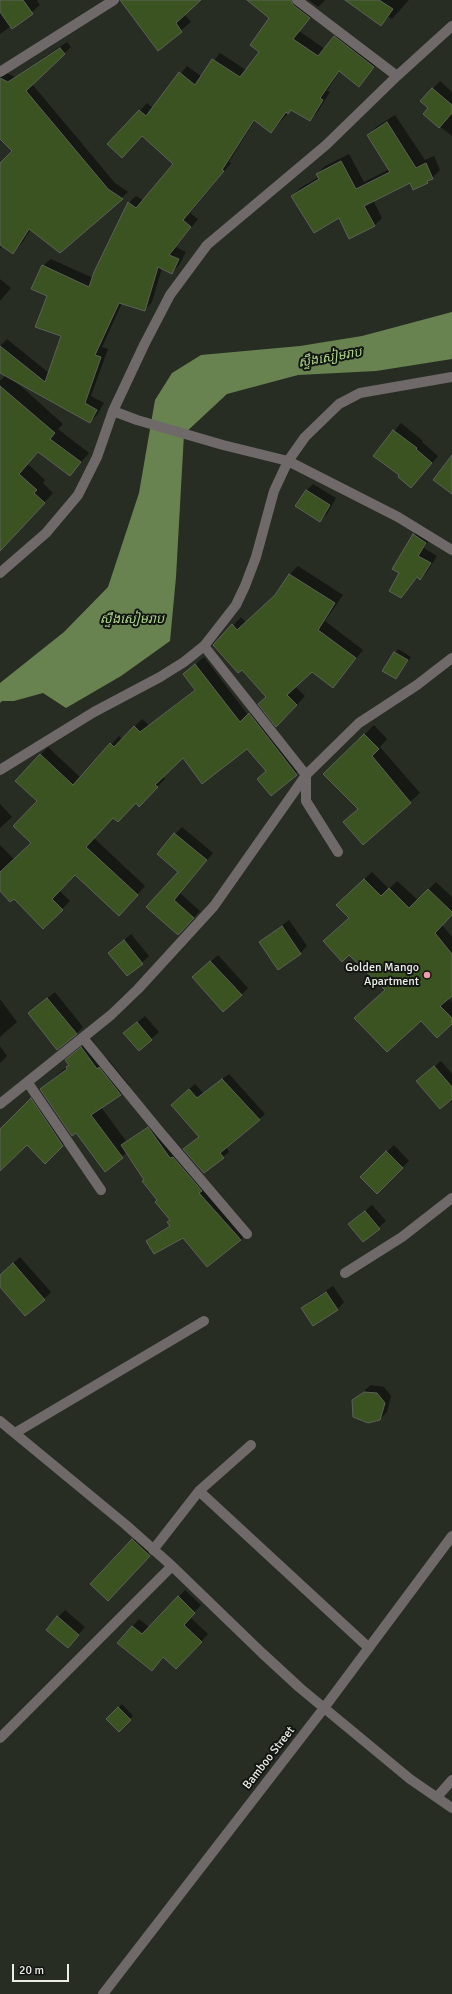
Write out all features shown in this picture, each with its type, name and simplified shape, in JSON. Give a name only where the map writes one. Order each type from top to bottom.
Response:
[{"type":"street","points":[[0,72],[114,0]]},
{"type":"street","points":[[297,0],[397,76]]},
{"type":"street","points":[[0,573],[46,533],[78,495],[97,457],[113,411],[144,345],[170,295],[207,245],[326,145],[397,76],[452,26]]},
{"type":"street","points":[[0,770],[94,712],[160,677],[184,662],[204,646],[236,605],[245,586],[258,550],[274,492],[288,461],[305,437],[339,404],[360,393],[452,377]]},
{"type":"street","points":[[113,411],[137,420],[223,445],[288,461],[398,517],[452,550]]},
{"type":"street","points":[[204,646],[306,774],[306,801],[338,852]]},
{"type":"street","points":[[0,1104],[111,1015],[138,989],[214,906],[306,774],[359,723],[417,685],[452,658]]},
{"type":"street","points":[[83,1038],[160,1132],[247,1234]]},
{"type":"street","points":[[28,1083],[101,1190]]},
{"type":"street","points":[[345,1273],[402,1237],[452,1198]]},
{"type":"street","points":[[15,1434],[204,1321]]},
{"type":"street","points":[[0,1421],[172,1566],[262,1653],[324,1708],[410,1779],[452,1808]]},
{"type":"street","points":[[153,1550],[199,1491],[251,1446]]},
{"type":"street","points":[[199,1491],[369,1648]]},
{"type":"street","name":"Bamboo Street","points":[[103,1994],[324,1708],[452,1536]]},
{"type":"street","points":[[0,1738],[172,1566]]},
{"type":"street","points":[[437,1798],[452,1780]]},
{"type":"water","name":"ស្ទឹងសៀមរាប","points":[[452,312],[452,359],[376,371],[298,375],[227,394],[184,434],[176,577],[170,641],[121,676],[66,708],[43,693],[14,701],[2,701],[0,703],[0,683],[64,632],[108,587],[139,493],[155,400],[172,373],[201,355],[300,346],[362,336]]},
{"type":"building","points":[[0,0],[23,0],[33,14],[12,29],[0,12]]},
{"type":"building","points":[[120,0],[201,0],[176,23],[182,32],[158,51]]},
{"type":"building","points":[[247,0],[291,0],[293,5],[310,18],[293,39],[318,56],[334,36],[374,67],[359,87],[339,71],[320,98],[323,100],[310,121],[291,110],[288,114],[286,112],[271,133],[254,120],[222,170],[224,171],[183,220],[191,227],[169,255],[179,259],[172,274],[158,267],[145,311],[119,303],[95,355],[101,357],[85,403],[97,410],[90,423],[0,373],[0,346],[45,382],[61,336],[35,327],[47,296],[31,289],[42,265],[89,287],[94,272],[128,202],[136,208],[173,164],[142,136],[122,158],[107,144],[139,110],[146,116],[179,72],[195,85],[212,59],[240,77],[259,52],[250,45],[269,18]]},
{"type":"building","points":[[345,0],[379,0],[393,9],[381,26]]},
{"type":"building","points":[[60,48],[65,54],[26,91],[108,189],[123,199],[60,253],[29,229],[13,254],[0,245],[0,163],[12,151],[0,139],[0,78],[8,82]]},
{"type":"building","points":[[432,88],[452,105],[452,113],[439,128],[423,114],[428,108],[420,101]]},
{"type":"building","points":[[387,122],[416,168],[426,163],[433,179],[413,190],[410,183],[364,206],[375,226],[349,239],[339,218],[314,233],[291,196],[319,179],[316,174],[341,161],[356,189],[390,172],[367,135]]},
{"type":"building","points":[[0,386],[55,433],[50,439],[81,462],[70,476],[38,452],[19,474],[37,490],[34,493],[45,503],[0,551]]},
{"type":"building","points":[[393,430],[417,448],[416,449],[432,463],[411,488],[398,477],[399,475],[373,456]]},
{"type":"building","points":[[452,455],[452,494],[433,480]]},
{"type":"building","points":[[306,490],[330,505],[320,522],[295,506]]},
{"type":"building","points":[[413,534],[426,543],[418,556],[431,563],[420,580],[417,577],[401,598],[389,591],[399,573],[392,569]]},
{"type":"building","points":[[289,574],[335,603],[318,630],[356,658],[333,688],[312,672],[287,695],[297,705],[276,727],[258,704],[266,697],[242,670],[238,673],[213,645],[232,624],[237,630],[275,595]]},
{"type":"building","points":[[394,652],[408,660],[396,679],[382,671]]},
{"type":"building","points":[[195,664],[240,722],[249,713],[297,775],[271,796],[257,779],[266,771],[247,749],[202,784],[183,758],[155,785],[158,787],[139,807],[136,803],[118,822],[113,818],[86,847],[138,895],[119,916],[75,875],[52,899],[63,910],[43,929],[14,899],[10,902],[0,891],[0,872],[31,843],[13,826],[37,801],[15,781],[40,754],[73,785],[110,743],[114,747],[134,726],[140,732],[195,690],[183,674]]},
{"type":"building","points":[[364,734],[379,749],[372,756],[411,803],[363,845],[343,822],[358,809],[323,774]]},
{"type":"building","points":[[174,833],[207,860],[174,900],[194,918],[178,935],[146,907],[178,872],[157,854]]},
{"type":"building","points":[[364,879],[381,896],[389,888],[409,908],[428,889],[452,912],[452,915],[435,933],[452,954],[452,996],[440,1006],[452,1018],[452,1024],[437,1038],[421,1021],[387,1052],[354,1018],[385,990],[349,955],[342,962],[323,941],[349,918],[336,905]]},
{"type":"building","points":[[282,926],[301,954],[278,970],[259,942]]},
{"type":"building","points":[[124,940],[143,964],[127,976],[108,953]]},
{"type":"building","points":[[210,961],[242,995],[223,1012],[192,977]]},
{"type":"building","points":[[47,998],[77,1034],[57,1050],[28,1013]]},
{"type":"building","points":[[137,1022],[152,1040],[139,1051],[123,1033]]},
{"type":"building","points":[[81,1047],[97,1069],[99,1067],[121,1095],[91,1115],[123,1158],[105,1172],[76,1133],[72,1136],[40,1089],[67,1069],[66,1067],[69,1065],[65,1060]]},
{"type":"building","points":[[434,1066],[452,1087],[452,1099],[440,1109],[416,1081]]},
{"type":"building","points":[[222,1079],[260,1120],[220,1153],[224,1158],[204,1173],[183,1149],[199,1137],[171,1105],[189,1089],[197,1098]]},
{"type":"building","points":[[31,1098],[63,1146],[45,1164],[27,1145],[0,1171],[0,1129]]},
{"type":"building","points":[[148,1127],[170,1158],[173,1157],[202,1191],[199,1193],[241,1240],[207,1267],[183,1238],[154,1254],[146,1241],[170,1226],[167,1222],[170,1220],[155,1202],[157,1200],[142,1181],[144,1180],[121,1145]]},
{"type":"building","points":[[386,1151],[403,1168],[377,1194],[360,1177]]},
{"type":"building","points":[[365,1211],[380,1229],[363,1242],[348,1224]]},
{"type":"building","points":[[13,1263],[45,1300],[25,1316],[0,1287],[0,1275]]},
{"type":"building","points":[[326,1292],[338,1310],[313,1326],[301,1308]]},
{"type":"building","points":[[364,1392],[377,1393],[385,1403],[380,1420],[368,1423],[353,1417],[352,1400]]},
{"type":"building","points":[[132,1539],[150,1556],[108,1601],[90,1584]]},
{"type":"building","points":[[178,1596],[195,1613],[184,1625],[202,1642],[176,1669],[163,1657],[152,1671],[117,1643],[132,1626],[142,1634]]},
{"type":"building","points":[[57,1616],[79,1635],[68,1648],[46,1630]]},
{"type":"building","points":[[118,1707],[131,1720],[119,1732],[106,1719]]},
{"type":"place","name":"Golden Mango Apartment","points":[[427,975]]}]
